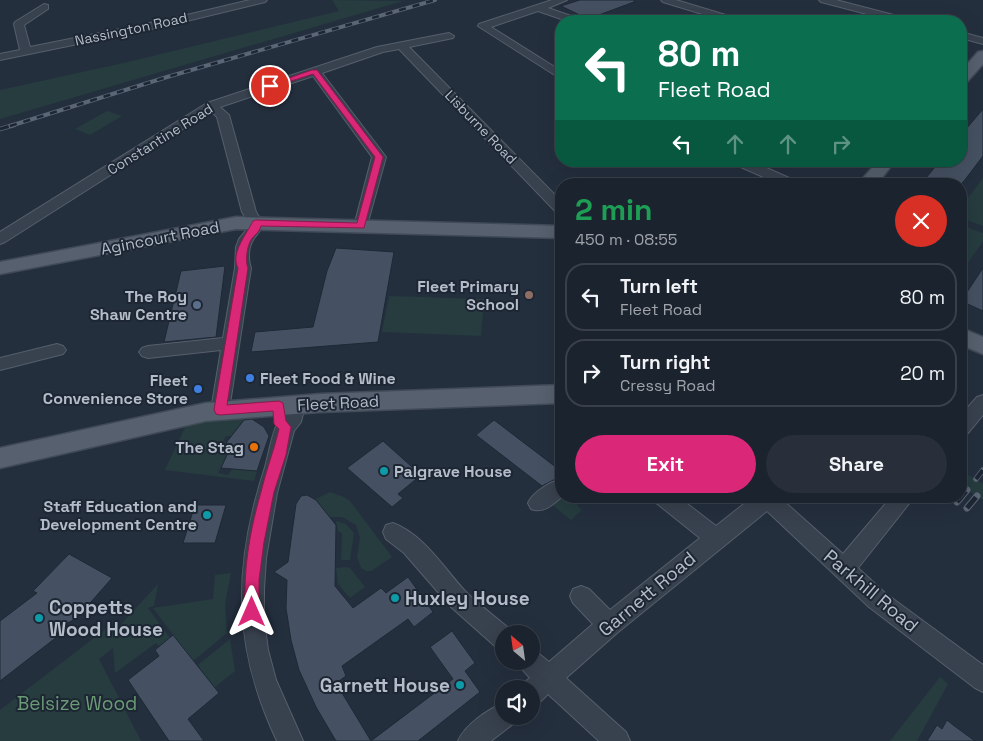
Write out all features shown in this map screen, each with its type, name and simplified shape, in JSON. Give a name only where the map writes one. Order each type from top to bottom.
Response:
[{"type":"main road","points":[[967,73],[983,55]]},
{"type":"main road","points":[[872,178],[882,167]]},
{"type":"main road","name":"Agincourt Road","points":[[0,268],[236,224],[555,232]]},
{"type":"main road","points":[[967,339],[983,346]]},
{"type":"main road","name":"Fleet Road","points":[[0,458],[192,414],[220,410],[287,413],[555,394]]},
{"type":"street","points":[[220,0],[233,7]]},
{"type":"street","name":"Nassington Road","points":[[0,57],[262,0]]},
{"type":"street","points":[[555,72],[483,26],[562,0]]},
{"type":"street","points":[[666,0],[715,15]]},
{"type":"street","points":[[824,0],[882,15]]},
{"type":"street","points":[[26,51],[19,24],[44,7]]},
{"type":"street","points":[[538,8],[558,15]]},
{"type":"street","name":"Constantine Road","points":[[0,239],[211,106],[380,49],[449,36]]},
{"type":"street","points":[[967,37],[983,41]]},
{"type":"street","name":"Lisburne Road","points":[[401,45],[555,203]]},
{"type":"street","points":[[315,72],[379,157],[361,226]]},
{"type":"street","points":[[211,106],[224,114],[249,212],[256,223],[255,231],[245,240],[241,264],[243,268],[220,410]]},
{"type":"street","points":[[753,167],[777,178]]},
{"type":"street","points":[[148,352],[231,343]]},
{"type":"street","points":[[0,364],[57,350]]},
{"type":"street","points":[[967,421],[983,402]]},
{"type":"street","points":[[287,413],[280,455],[266,496],[257,542],[251,596],[257,655],[278,720],[290,741]]},
{"type":"street","points":[[538,503],[555,491]]},
{"type":"street","points":[[671,503],[716,538]]},
{"type":"street","name":"Garnett Road","points":[[540,686],[609,624],[759,503]]},
{"type":"street","name":"Parkhill Road","points":[[770,503],[877,600],[983,680]]},
{"type":"street","points":[[843,570],[899,503]]},
{"type":"street","points":[[393,532],[412,547],[460,600],[495,631]]},
{"type":"street","points":[[581,596],[609,624]]},
{"type":"street","points":[[540,686],[617,741]]},
{"type":"street","points":[[471,741],[495,722]]},
{"type":"green space","points":[[332,0],[403,1],[0,119],[0,90],[128,62],[339,11]]},
{"type":"green space","points":[[107,111],[122,116],[90,135],[75,129]]},
{"type":"green space","points":[[983,178],[983,226],[967,220],[967,199]]},
{"type":"green space","points":[[967,227],[983,233],[983,241],[967,264]]},
{"type":"green space","points":[[389,296],[484,299],[481,336],[382,332]]},
{"type":"green space","points":[[245,418],[231,436],[226,436],[223,442],[242,446],[237,455],[228,453],[218,473],[228,475],[232,469],[257,471],[254,481],[165,470],[187,423]]},
{"type":"green space","points":[[967,474],[983,484],[983,500],[967,490]]},
{"type":"green space","points":[[330,492],[350,501],[392,557],[371,571],[361,568],[357,557],[360,538],[356,525],[342,517],[329,517],[316,499]]},
{"type":"green space","points":[[555,494],[555,503],[578,503],[577,505],[582,510],[571,520],[548,501]]},
{"type":"green space","points":[[336,521],[346,524],[354,533],[350,560],[341,560],[342,533],[338,531]]},
{"type":"green space","points":[[336,568],[350,568],[365,587],[350,598],[338,584]]},
{"type":"green space","points":[[231,573],[225,604],[227,633],[193,661],[153,608],[213,599],[215,575]]},
{"type":"green space","name":"Belsize Wood","points":[[158,584],[154,606],[148,608],[170,638],[159,646],[156,643],[115,673],[113,648],[99,659],[141,741],[0,741],[0,710],[111,625],[114,632]]},
{"type":"green space","points":[[230,639],[235,671],[214,688],[198,665]]},
{"type":"green space","points":[[940,677],[948,684],[917,741],[890,741]]},
{"type":"building","points":[[580,0],[634,0],[634,2],[599,15],[580,15],[561,6]]},
{"type":"building","points":[[983,109],[983,156],[966,178],[926,178],[935,167],[967,167],[967,128]]},
{"type":"building","points":[[336,248],[394,252],[378,342],[251,352],[255,332],[313,327],[327,271]]},
{"type":"building","name":"The Roy Shaw Centre","points":[[225,266],[216,337],[164,342],[181,271]]},
{"type":"building","points":[[983,268],[983,311],[967,304],[967,292]]},
{"type":"building","name":"The Stag","points":[[252,419],[264,427],[269,436],[257,471],[221,468],[232,444],[226,443],[244,420]]},
{"type":"building","points":[[494,420],[555,466],[555,479],[542,486],[476,435]]},
{"type":"building","name":"Palgrave House","points":[[383,441],[421,475],[398,494],[403,498],[392,507],[347,468]]},
{"type":"building","name":"Huxley House","points":[[307,495],[316,500],[336,525],[335,586],[353,608],[381,588],[386,593],[408,577],[433,612],[414,627],[408,619],[342,666],[346,676],[336,683],[371,741],[336,741],[316,707],[299,670],[291,640],[286,608],[287,580],[274,572],[288,562],[296,504],[301,496]]},
{"type":"building","name":"Staff Education and Development Centre","points":[[195,505],[226,505],[215,543],[183,543]]},
{"type":"building","name":"Coppetts Wood House","points":[[69,554],[112,578],[77,618],[62,626],[62,633],[0,681],[0,621],[37,593],[33,591]]},
{"type":"building","name":"Garnett House","points":[[452,631],[475,663],[465,671],[480,692],[418,741],[371,741],[453,679],[430,647]]},
{"type":"building","points":[[173,635],[219,693],[188,719],[204,741],[169,741],[128,680],[159,656],[155,650]]},
{"type":"building","points":[[947,720],[975,741],[927,741],[937,725],[942,729]]},
{"type":"railway","points":[[10,126],[167,77],[435,0]]},
{"type":"railway","points":[[0,129],[14,125]]},
{"type":"railway","points":[[976,479],[983,470]]},
{"type":"railway","points":[[967,508],[977,496]]},
{"type":"place","name":"Fleet Primary School","points":[[529,295]]},
{"type":"place","name":"The Roy Shaw Centre","points":[[197,305]]},
{"type":"place","name":"Fleet Food & Wine","points":[[250,378]]},
{"type":"place","name":"Fleet Convenience Store","points":[[198,389]]},
{"type":"place","name":"The Stag","points":[[254,447]]},
{"type":"place","name":"Palgrave House","points":[[384,471]]},
{"type":"place","name":"Staff Education and Development Centre","points":[[207,515]]},
{"type":"place","name":"Huxley House","points":[[395,598]]},
{"type":"place","name":"Coppetts Wood House","points":[[39,618]]},
{"type":"place","name":"Garnett House","points":[[460,685]]},
{"type":"route","points":[[252,612],[252,580],[257,542],[267,492],[280,455],[285,427],[280,424],[279,406],[220,410],[243,268],[241,264],[245,240],[255,231],[256,223],[361,226],[379,157],[315,72],[270,86]]}]
